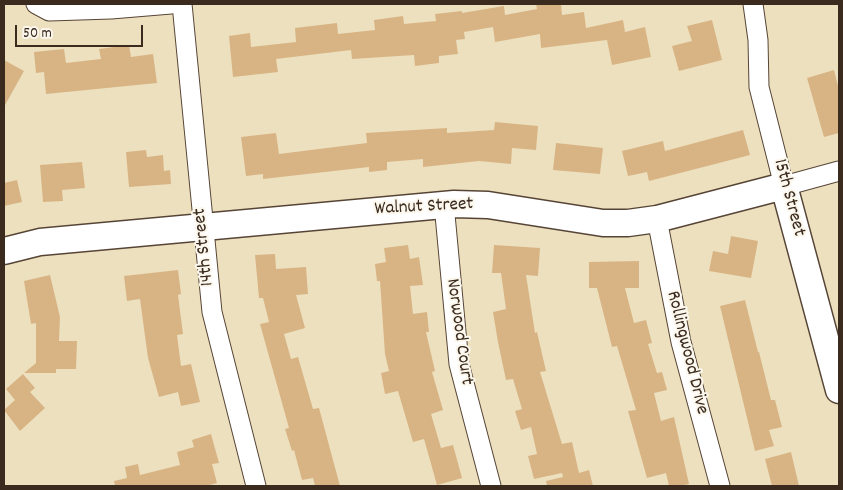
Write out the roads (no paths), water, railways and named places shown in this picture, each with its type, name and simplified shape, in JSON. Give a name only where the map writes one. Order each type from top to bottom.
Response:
[{"type":"street","points":[[36,4],[49,11],[111,9],[171,4]]},
{"type":"street","name":"14th Street","points":[[182,4],[212,312],[256,486]]},
{"type":"street","name":"15th Street","points":[[753,4],[758,40],[759,87],[839,390]]},
{"type":"street","name":"Walnut Street","points":[[4,251],[40,242],[444,204],[488,205],[602,223],[628,223],[657,219],[839,171]]},
{"type":"street","name":"Norwood Court","points":[[444,204],[459,364],[491,486]]},
{"type":"street","name":"Rollingwood Drive","points":[[657,219],[681,342],[720,486]]}]
